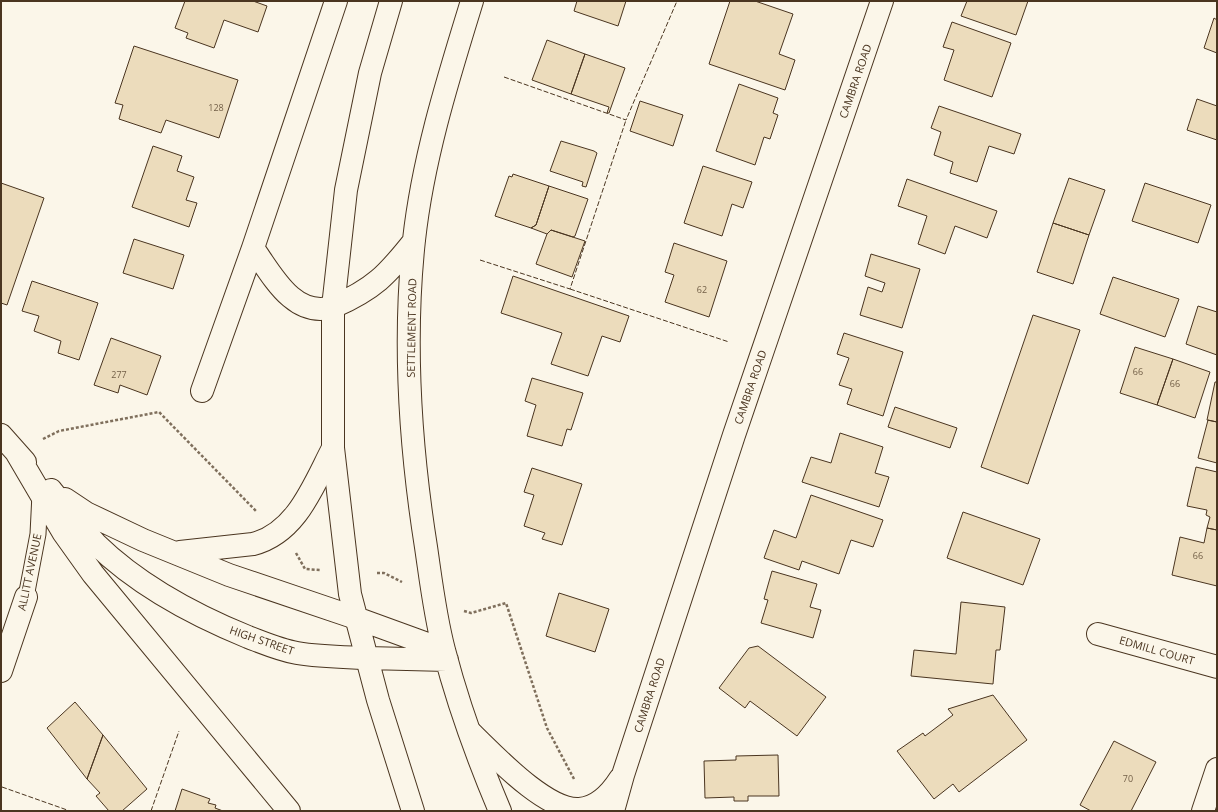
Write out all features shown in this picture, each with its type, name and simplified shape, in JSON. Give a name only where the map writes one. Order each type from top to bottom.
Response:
[{"type":"main road","points":[[202,391],[253,248],[336,1]]},
{"type":"main road","points":[[391,1],[370,73],[356,133],[346,190],[333,307],[333,448],[346,572],[356,618],[396,758],[413,811]]},
{"type":"main road","name":"SETTLEMENT ROAD","points":[[446,655],[433,598],[415,467],[412,429],[409,334],[414,241],[434,128],[472,1]]},
{"type":"main road","name":"CAMBRA ROAD","points":[[613,811],[623,775],[734,435],[882,1]]},
{"type":"main road","points":[[253,248],[286,293],[295,301],[306,307],[317,310],[333,307],[356,297],[382,279],[414,241]]},
{"type":"main road","name":"HIGH STREET","points":[[1,435],[16,452],[44,490],[112,558],[149,585],[196,613],[224,627],[287,651],[316,656],[367,658],[446,655]]},
{"type":"main road","points":[[176,552],[254,544],[263,542],[278,534],[302,505],[333,448]]},
{"type":"main road","name":"HIGH STREET","points":[[44,490],[86,513],[143,540],[236,577],[356,618],[446,655]]},
{"type":"main road","name":"HIGH STREET","points":[[44,490],[63,532],[93,574],[289,811]]},
{"type":"main road","name":"ALLITT AVENUE","points":[[1,671],[26,597]]},
{"type":"main road","name":"EDMILL COURT","points":[[1098,634],[1217,667]]},
{"type":"main road","points":[[446,655],[471,733],[500,811]]},
{"type":"main road","name":"CAMBRA ROAD","points":[[471,733],[509,770],[549,800],[566,807],[579,809],[596,804],[608,795],[623,775]]},
{"type":"main road","points":[[1203,811],[1217,769]]},
{"type":"lane","name":"ALLITT AVENUE","points":[[26,597],[38,534],[44,490]]},
{"type":"building","points":[[185,1],[253,1],[267,6],[258,32],[224,20],[214,48],[186,38],[188,33],[175,28]]},
{"type":"building","points":[[577,1],[626,1],[618,26],[574,11]]},
{"type":"building","points":[[730,1],[755,1],[793,14],[779,54],[795,60],[785,90],[709,64]]},
{"type":"building","points":[[967,1],[1028,1],[1016,35],[961,16]]},
{"type":"building","points":[[1214,18],[1217,20],[1217,53],[1204,48]]},
{"type":"building","points":[[952,22],[1011,43],[992,97],[944,80],[954,50],[943,47]]},
{"type":"building","points":[[547,40],[585,54],[571,94],[532,80]]},
{"type":"building","points":[[134,46],[238,80],[219,138],[166,120],[161,133],[119,119],[123,105],[115,103]]},
{"type":"building","points":[[585,54],[625,68],[609,113],[607,113],[609,107],[571,94]]},
{"type":"building","points":[[739,84],[778,98],[773,113],[778,115],[770,139],[764,137],[755,165],[716,151]]},
{"type":"building","points":[[1197,99],[1217,106],[1217,140],[1187,130]]},
{"type":"building","points":[[640,101],[683,115],[673,146],[630,131]]},
{"type":"building","points":[[939,106],[1021,134],[1014,154],[989,146],[977,182],[950,173],[953,162],[934,155],[941,132],[931,128]]},
{"type":"building","points":[[561,141],[597,153],[586,187],[582,186],[583,182],[550,171]]},
{"type":"building","points":[[153,146],[182,156],[177,171],[194,177],[186,200],[197,203],[189,227],[132,207]]},
{"type":"building","points":[[703,166],[752,182],[743,208],[732,204],[722,236],[684,223]]},
{"type":"building","points":[[513,174],[549,186],[536,225],[531,228],[495,216],[509,176],[512,177]]},
{"type":"building","points":[[1069,178],[1105,190],[1089,235],[1053,223]]},
{"type":"building","points":[[907,179],[997,211],[987,238],[955,226],[945,254],[918,244],[927,216],[898,206]]},
{"type":"building","points":[[1,183],[44,198],[7,305],[1,303]]},
{"type":"building","points":[[1145,183],[1211,205],[1198,243],[1132,221]]},
{"type":"building","points":[[549,186],[588,199],[575,236],[573,237],[551,230],[547,234],[531,228],[536,225]]},
{"type":"building","points":[[1053,223],[1089,235],[1073,284],[1037,272]]},
{"type":"building","points":[[551,230],[585,241],[572,277],[536,264],[547,234]]},
{"type":"building","points":[[134,239],[184,255],[173,289],[123,273]]},
{"type":"building","points":[[674,243],[727,261],[709,317],[665,302],[674,275],[665,272]]},
{"type":"building","points":[[871,254],[920,269],[902,328],[860,315],[868,287],[882,292],[885,283],[865,276]]},
{"type":"building","points":[[513,276],[629,316],[620,342],[602,336],[588,376],[551,364],[562,333],[501,313]]},
{"type":"building","points":[[1113,277],[1179,299],[1165,337],[1100,314]]},
{"type":"building","points":[[32,281],[98,303],[79,360],[58,353],[61,341],[34,331],[39,316],[22,311]]},
{"type":"building","points":[[1198,306],[1217,312],[1217,355],[1186,344]]},
{"type":"building","points":[[1033,315],[1080,330],[1028,484],[981,467]]},
{"type":"building","points":[[844,333],[903,352],[883,416],[847,404],[852,389],[839,385],[849,358],[837,354]]},
{"type":"building","points":[[111,338],[161,356],[147,395],[120,385],[118,393],[94,385]]},
{"type":"building","points":[[1135,347],[1173,359],[1157,405],[1120,393]]},
{"type":"building","points":[[1173,359],[1210,372],[1195,418],[1157,405]]},
{"type":"building","points":[[532,378],[583,393],[571,430],[567,429],[562,446],[527,436],[536,405],[525,401]]},
{"type":"building","points":[[1215,382],[1217,382],[1217,422],[1207,420]]},
{"type":"building","points":[[895,407],[957,428],[950,448],[888,427]]},
{"type":"building","points":[[1208,420],[1217,422],[1217,463],[1198,458]]},
{"type":"building","points":[[840,433],[883,447],[875,473],[889,477],[879,507],[802,482],[811,457],[831,463]]},
{"type":"building","points":[[1196,467],[1217,472],[1217,530],[1207,528],[1210,517],[1206,515],[1207,510],[1187,506]]},
{"type":"building","points":[[532,468],[582,484],[562,545],[542,539],[545,533],[524,526],[534,495],[524,492]]},
{"type":"building","points":[[811,495],[883,520],[873,547],[851,540],[839,574],[802,561],[799,570],[764,558],[774,530],[796,538]]},
{"type":"building","points":[[963,512],[1040,539],[1023,585],[947,558]]},
{"type":"building","points":[[1207,528],[1217,530],[1217,586],[1172,575],[1180,537],[1204,543]]},
{"type":"building","points":[[772,571],[817,584],[810,607],[821,610],[813,638],[761,623],[768,600],[764,599]]},
{"type":"building","points":[[559,593],[609,609],[595,652],[546,636]]},
{"type":"building","points":[[961,602],[1005,607],[1000,650],[996,650],[993,684],[911,676],[914,650],[956,654]]},
{"type":"building","points":[[758,646],[826,697],[797,736],[750,701],[745,708],[719,688],[749,648]]},
{"type":"building","points":[[993,695],[1027,740],[959,792],[953,784],[934,799],[897,751],[923,733],[925,736],[953,715],[948,709]]},
{"type":"building","points":[[75,702],[103,735],[87,779],[47,728]]},
{"type":"building","points":[[103,735],[147,789],[122,811],[109,811],[96,796],[100,793],[87,779]]},
{"type":"building","points":[[1114,741],[1156,762],[1131,811],[1091,811],[1080,805]]},
{"type":"building","points":[[778,755],[779,796],[748,796],[748,801],[734,801],[734,797],[705,798],[704,761],[736,760],[736,756]]},
{"type":"building","points":[[182,789],[210,799],[208,803],[216,805],[215,808],[223,811],[175,811]]},
{"type":"fence","points":[[504,77],[626,120],[677,1]]},
{"type":"fence","points":[[480,260],[570,289],[626,120]]},
{"type":"fence","points":[[570,289],[729,342]]},
{"type":"fence","points":[[151,811],[179,731]]},
{"type":"fence","points":[[2,787],[70,811]]}]
